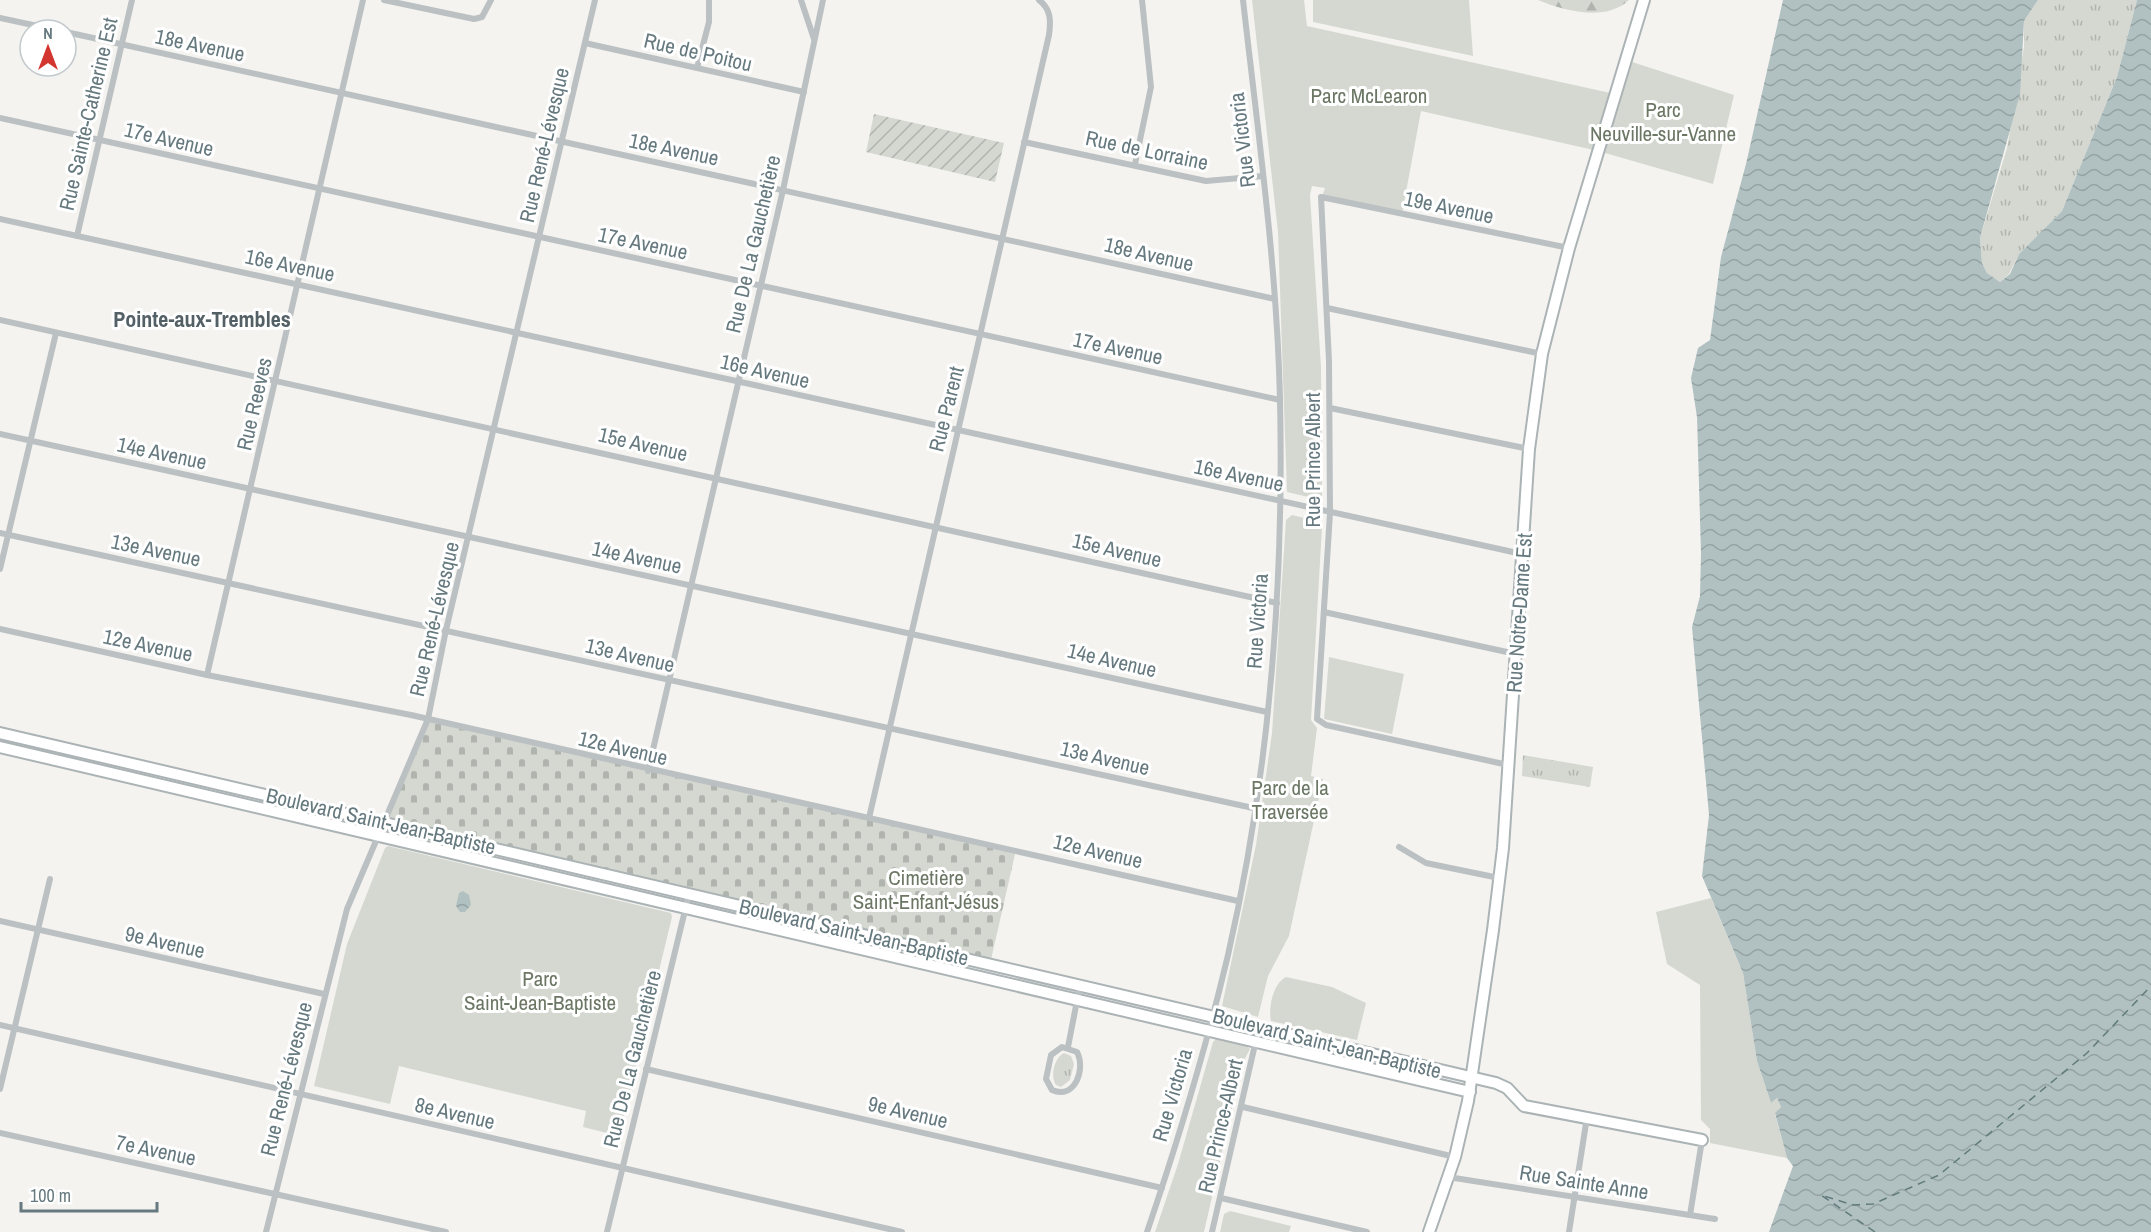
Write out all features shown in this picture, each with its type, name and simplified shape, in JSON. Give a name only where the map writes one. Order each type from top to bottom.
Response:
[{"type":"main road","name":"Rue Notre-Dame Est","points":[[1428,1232],[1455,1157],[1473,1078],[1499,878],[1529,449],[1542,354],[1569,248],[1644,0]]},
{"type":"main road","name":"Boulevard Saint-Jean-Baptiste","points":[[0,733],[1473,1078],[1507,1088],[1524,1106],[1702,1140]]},
{"type":"main road","name":"Boulevard Saint-Jean-Baptiste","points":[[0,747],[1470,1092]]},
{"type":"main road","points":[[222,799],[224,785]]},
{"type":"main road","points":[[1019,986],[1024,972]]},
{"type":"main road","points":[[1348,1064],[1352,1049]]},
{"type":"street","name":"Rue Sainte-Catherine Est","points":[[77,236],[132,0]]},
{"type":"street","name":"Rue Reeves","points":[[207,675],[252,490],[363,0]]},
{"type":"street","points":[[384,0],[474,19],[482,18],[491,0]]},
{"type":"street","name":"Rue René-Lévesque","points":[[266,1232],[347,909],[386,823],[428,719],[446,630],[470,538],[595,0]]},
{"type":"street","points":[[697,68],[709,22],[709,0]]},
{"type":"street","name":"Rue De La Gauchetière","points":[[801,0],[814,39]]},
{"type":"street","name":"Rue De La Gauchetière","points":[[648,771],[783,190],[823,0]]},
{"type":"street","name":"Rue Parent","points":[[869,818],[1049,35],[1047,8],[1039,0]]},
{"type":"street","points":[[1135,165],[1151,87],[1142,0]]},
{"type":"street","name":"Rue Victoria","points":[[1147,1232],[1212,1016],[1238,901],[1267,712],[1277,603],[1280,400],[1275,299],[1243,0]]},
{"type":"street","points":[[0,18],[18,22]]},
{"type":"street","name":"18e Avenue","points":[[78,35],[1275,299]]},
{"type":"street","name":"Rue de Poitou","points":[[585,43],[804,92]]},
{"type":"street","name":"17e Avenue","points":[[0,118],[1280,400]]},
{"type":"street","name":"Rue de Lorraine","points":[[1024,142],[1206,181],[1263,176]]},
{"type":"street","name":"19e Avenue","points":[[1321,197],[1569,248]]},
{"type":"street","name":"Rue Prince Albert","points":[[1321,197],[1330,408],[1330,513],[1316,715],[1318,722],[1508,765]]},
{"type":"street","name":"16e Avenue","points":[[0,219],[1522,554]]},
{"type":"street","points":[[1327,308],[1542,354]]},
{"type":"street","name":"15e Avenue","points":[[0,320],[1277,603]]},
{"type":"street","points":[[0,569],[56,333]]},
{"type":"street","points":[[1330,408],[1529,449]]},
{"type":"street","name":"14e Avenue","points":[[0,434],[1267,712]]},
{"type":"street","name":"13e Avenue","points":[[0,533],[1253,808]]},
{"type":"street","points":[[1324,612],[1516,654]]},
{"type":"street","name":"12e Avenue","points":[[0,629],[207,675],[428,719],[648,771],[1238,901]]},
{"type":"street","points":[[1399,847],[1432,865],[1499,878]]},
{"type":"street","points":[[0,1089],[50,879]]},
{"type":"street","name":"Rue De La Gauchetière","points":[[606,1232],[689,893]]},
{"type":"street","name":"9e Avenue","points":[[0,921],[324,994]]},
{"type":"street","points":[[1068,1047],[1080,985]]},
{"type":"street","name":"8e Avenue","points":[[0,1025],[902,1232]]},
{"type":"street","name":"Rue Prince-Albert","points":[[1212,1232],[1243,1107],[1259,1027]]},
{"type":"street","points":[[1068,1047],[1077,1052],[1080,1060],[1077,1080],[1070,1090],[1057,1092],[1049,1087],[1046,1079],[1050,1059],[1058,1049],[1068,1047]]},
{"type":"street","name":"9e Avenue","points":[[646,1069],[1162,1188]]},
{"type":"street","points":[[1243,1107],[1455,1157]]},
{"type":"street","points":[[1569,1232],[1587,1117]]},
{"type":"street","name":"7e Avenue","points":[[0,1133],[446,1232]]},
{"type":"street","points":[[1690,1215],[1702,1140]]},
{"type":"street","name":"Rue Sainte Anne","points":[[1448,1177],[1715,1219]]},
{"type":"street","points":[[1221,1198],[1367,1232]]},
{"type":"green space","points":[[1252,0],[1304,0],[1307,26],[1615,94],[1626,60],[1734,95],[1713,184],[1598,151],[1421,111],[1402,214],[1322,197],[1325,188],[1312,186],[1310,195],[1321,367],[1322,496],[1317,499],[1287,492],[1278,232]]},
{"type":"green space","points":[[1313,0],[1469,0],[1473,56],[1313,22]]},
{"type":"green space","points":[[1538,0],[1629,0],[1620,7],[1597,13],[1572,11]]},
{"type":"green space","points":[[2038,0],[2137,0],[2117,77],[2062,211],[2019,254],[2009,274],[2000,282],[1987,273],[1982,263],[1980,238],[2007,148],[2024,47],[2024,21]]},
{"type":"green space","points":[[874,114],[1004,143],[995,182],[866,152]]},
{"type":"green space","name":"Parc de la Traversée","points":[[1292,515],[1317,521],[1322,527],[1311,720],[1317,728],[1311,776],[1323,779],[1289,936],[1268,976],[1258,1017],[1222,1006],[1256,845],[1272,733],[1286,520]]},
{"type":"green space","points":[[1329,657],[1404,674],[1392,734],[1324,719]]},
{"type":"green space","name":"Cimetière Saint-Enfant-Jésus","points":[[428,719],[1016,850],[990,964],[386,823]]},
{"type":"green space","points":[[1523,755],[1593,767],[1590,787],[1522,776]]},
{"type":"green space","name":"Parc Saint-Jean-Baptiste","points":[[388,846],[671,913],[672,917],[619,1136],[583,1127],[586,1111],[399,1066],[390,1104],[314,1086],[347,944],[385,848]]},
{"type":"green space","points":[[1711,898],[1743,973],[1757,1061],[1771,1103],[1777,1098],[1781,1107],[1775,1114],[1787,1158],[1710,1143],[1710,1129],[1701,1120],[1700,985],[1667,964],[1656,912]]},
{"type":"green space","points":[[1286,977],[1332,987],[1366,1003],[1357,1040],[1271,1021],[1272,996]]},
{"type":"green space","points":[[1218,1037],[1244,1044],[1250,1049],[1242,1064],[1204,1232],[1155,1232],[1178,1164],[1213,1042]]},
{"type":"green space","points":[[1064,1053],[1071,1056],[1074,1064],[1070,1080],[1061,1087],[1056,1085],[1053,1072],[1055,1063]]},
{"type":"green space","points":[[1230,1211],[1291,1226],[1289,1232],[1220,1232],[1224,1214]]},
{"type":"water","points":[[1783,0],[2038,0],[2024,21],[2020,94],[1980,238],[1982,263],[1987,273],[2000,282],[2010,274],[2019,254],[2062,211],[2117,77],[2137,0],[2151,0],[2151,1232],[1769,1232],[1793,1166],[1787,1158],[1775,1113],[1781,1107],[1777,1098],[1771,1103],[1757,1061],[1743,973],[1702,876],[1709,815],[1692,627],[1700,596],[1701,553],[1697,417],[1691,378],[1698,348],[1710,340],[1721,257],[1746,164]]},
{"type":"water","points":[[463,891],[469,895],[471,905],[465,912],[460,912],[456,906],[459,893]]},
{"type":"ferry route","points":[[1875,1232],[1821,1195],[1853,1205],[1873,1204],[1939,1175],[2087,1053],[2151,986]]},
{"type":"district","name":"Pointe-aux-Trembles","points":[[202,319]]},
{"type":"park label","name":"Parc McLearon","points":[[1369,95]]},
{"type":"park label","name":"Parc Neuville-sur-Vanne","points":[[1663,121]]}]
